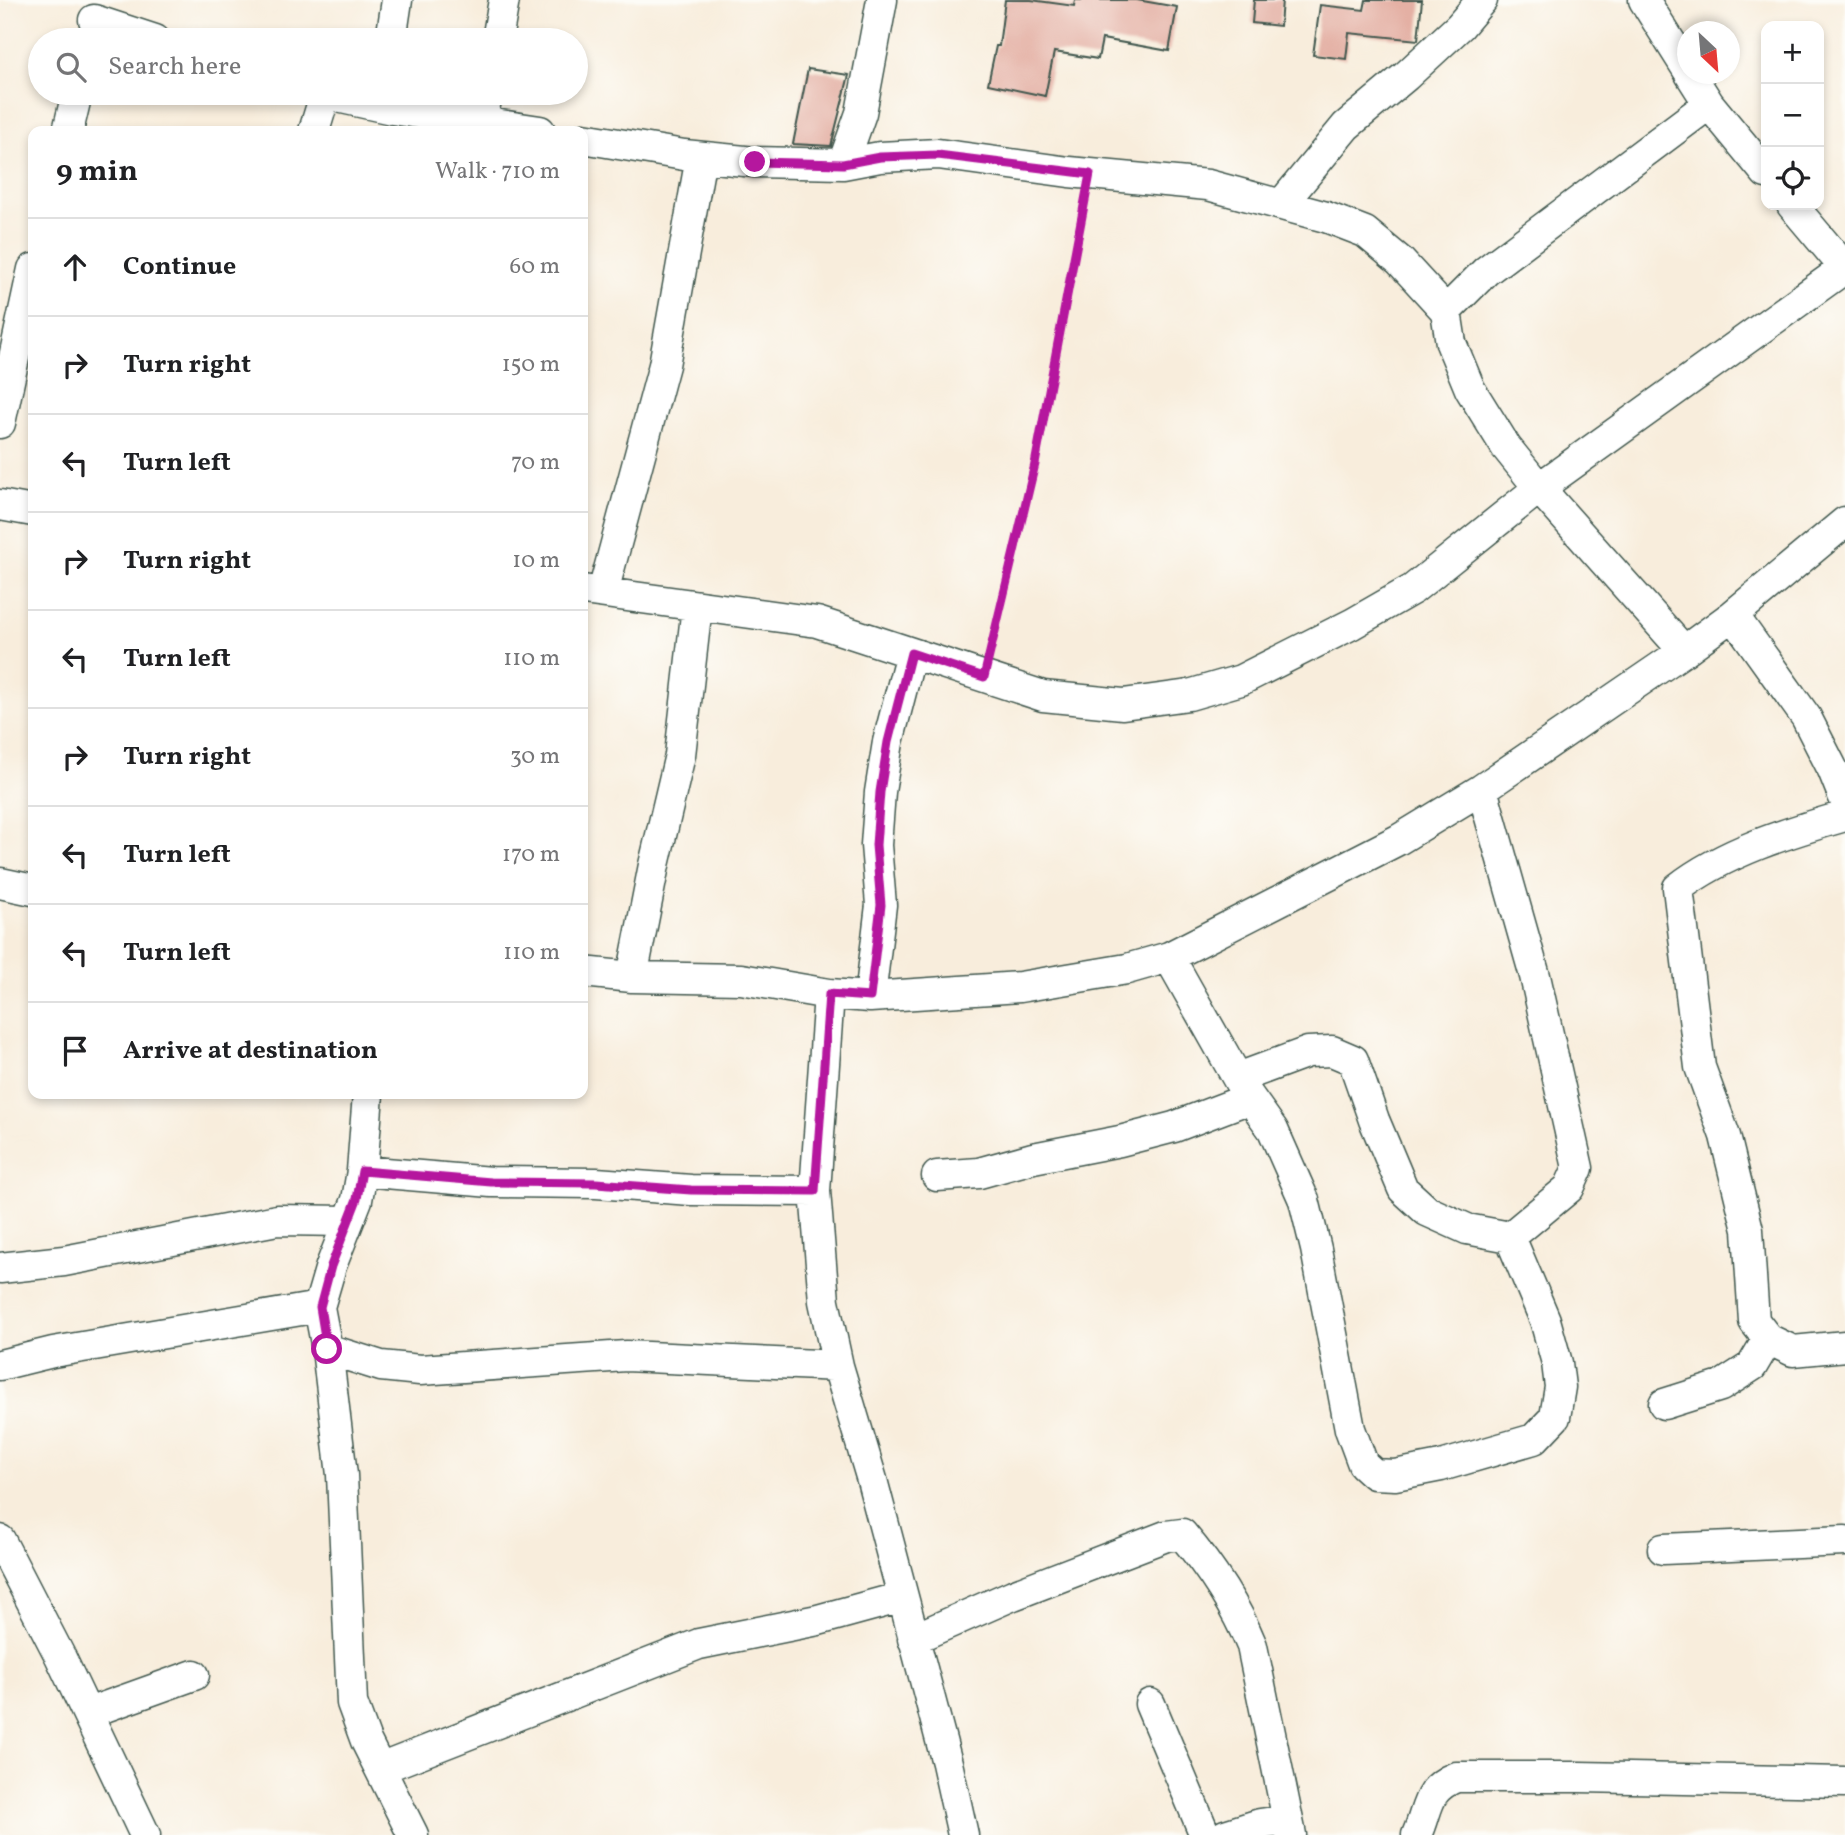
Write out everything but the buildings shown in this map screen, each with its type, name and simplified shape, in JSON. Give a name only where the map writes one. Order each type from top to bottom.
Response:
[{"type":"street","points":[[393,28],[397,0]]},
{"type":"street","points":[[499,28],[504,0]]},
{"type":"street","points":[[843,164],[861,113],[882,0]]},
{"type":"street","points":[[1280,205],[1346,126],[1460,26],[1482,0]]},
{"type":"street","points":[[1644,0],[1677,53]]},
{"type":"street","points":[[94,20],[118,28]]},
{"type":"street","points":[[1696,84],[1709,104],[1761,167]]},
{"type":"street","points":[[1446,311],[1486,271],[1709,104]]},
{"type":"street","points":[[69,126],[74,105]]},
{"type":"street","points":[[315,126],[320,105]]},
{"type":"street","points":[[406,105],[508,126]]},
{"type":"street","points":[[482,122],[485,105]]},
{"type":"street","points":[[588,139],[701,157],[755,162],[843,164],[880,157],[938,155],[1208,185],[1326,217],[1365,232],[1400,261],[1446,311],[1451,343],[1469,389],[1506,447],[1539,488],[1684,650]]},
{"type":"street","points":[[701,157],[664,365],[593,591],[817,622],[1043,696],[1123,704],[1189,695],[1241,680],[1352,624],[1413,589],[1539,488],[1845,268],[1796,210]]},
{"type":"street","points":[[0,423],[13,297],[28,276]]},
{"type":"street","points":[[0,505],[28,510]]},
{"type":"street","points":[[588,973],[632,977],[741,979],[829,994],[870,997],[1020,987],[1127,969],[1169,957],[1398,840],[1482,789],[1733,615],[1845,522]]},
{"type":"street","points":[[632,977],[654,865],[680,755],[697,606]]},
{"type":"street","points":[[1733,615],[1806,717],[1845,800]]},
{"type":"street","points":[[870,997],[881,905],[876,845],[880,792],[888,742],[911,653]]},
{"type":"street","points":[[1482,789],[1535,976],[1578,1168],[1575,1181],[1569,1188],[1510,1237]]},
{"type":"street","points":[[1845,816],[1785,833],[1697,873],[1678,888],[1700,1067],[1725,1136],[1748,1230],[1754,1321],[1768,1339],[1793,1351],[1845,1346]]},
{"type":"street","points":[[0,883],[28,889]]},
{"type":"street","points":[[1169,957],[1244,1088],[1273,1130],[1304,1200],[1316,1249],[1350,1429],[1363,1464],[1374,1474],[1395,1475],[1441,1466],[1534,1439],[1555,1416],[1560,1387],[1557,1363],[1545,1321],[1510,1237]]},
{"type":"street","points":[[829,994],[815,1191],[824,1301],[838,1366],[872,1480],[947,1763],[963,1835]]},
{"type":"street","points":[[937,1176],[979,1172],[1033,1158],[1120,1142],[1174,1127],[1308,1052],[1332,1051],[1353,1060],[1374,1120],[1403,1189],[1427,1211],[1467,1229],[1510,1237]]},
{"type":"street","points":[[368,1099],[357,1199],[320,1307],[342,1475],[352,1703],[366,1741],[414,1835]]},
{"type":"street","points":[[362,1171],[491,1182],[596,1183],[691,1190],[815,1191]]},
{"type":"street","points":[[0,1268],[64,1261],[277,1220],[348,1221]]},
{"type":"street","points":[[0,1366],[54,1352],[320,1307]]},
{"type":"street","points":[[1664,1405],[1721,1386],[1731,1380],[1752,1366],[1768,1339]]},
{"type":"street","points":[[327,1349],[381,1366],[420,1370],[626,1356],[838,1366]]},
{"type":"street","points":[[913,1639],[1013,1595],[1166,1536],[1182,1534],[1194,1548],[1242,1624],[1252,1646],[1290,1828],[1261,1824],[1225,1835]]},
{"type":"street","points":[[0,1540],[31,1596],[145,1835]]},
{"type":"street","points":[[1663,1549],[1845,1541]]},
{"type":"street","points":[[382,1768],[699,1644],[818,1620],[902,1597]]},
{"type":"street","points":[[88,1713],[194,1675]]},
{"type":"street","points":[[1150,1703],[1205,1835]]},
{"type":"street","points":[[1418,1835],[1432,1794],[1444,1782],[1456,1777],[1845,1782]]},
{"type":"path","points":[[984,677],[1035,464],[1090,174]]},
{"type":"route","points":[[327,1349],[320,1307],[331,1266],[357,1199],[362,1171],[491,1182],[596,1183],[691,1190],[815,1191],[829,994],[870,997],[881,905],[876,845],[880,792],[888,742],[911,653],[984,677],[1035,464],[1090,174],[938,155],[880,157],[843,164],[755,162]]}]
